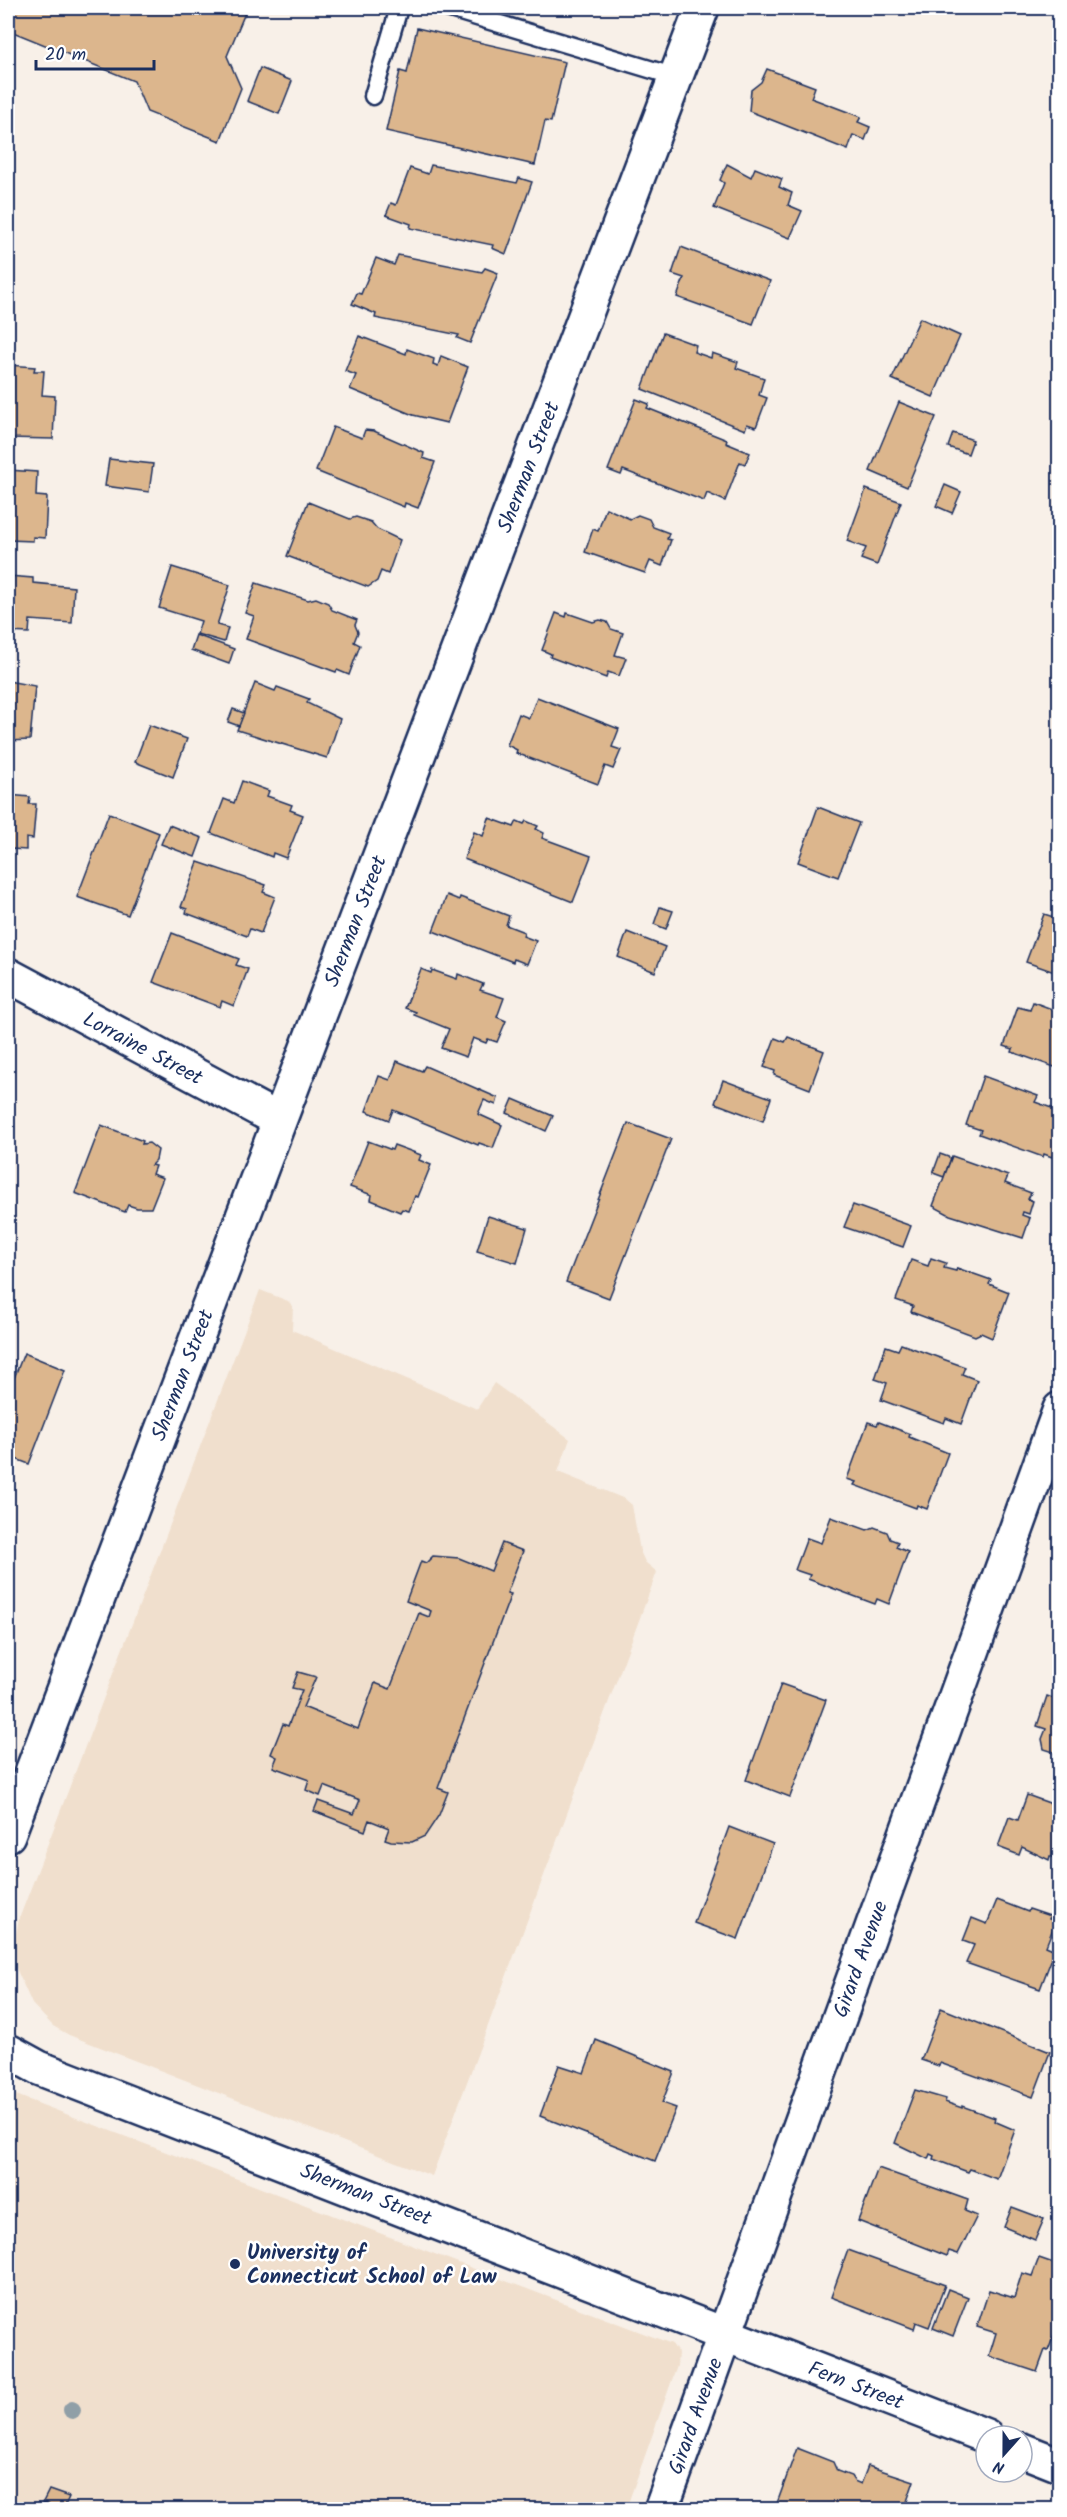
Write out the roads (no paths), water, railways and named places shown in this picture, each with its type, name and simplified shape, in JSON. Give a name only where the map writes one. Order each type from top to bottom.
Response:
[{"type":"street","name":"Sherman Street","points":[[8,1835],[702,8]]},
{"type":"street","name":"Lorraine Street","points":[[8,975],[279,1120]]},
{"type":"street","name":"Girard Avenue","points":[[661,2510],[1059,1409]]},
{"type":"street","name":"Sherman Street","points":[[8,2051],[49,2072],[725,2334]]},
{"type":"street","name":"Fern Street","points":[[725,2334],[974,2431]]},
{"type":"street","points":[[1034,2455],[1059,2465]]},
{"type":"lane","points":[[373,96],[399,8]]},
{"type":"lane","points":[[447,8],[676,77]]},
{"type":"place","name":"University of Connecticut School of Law","points":[[235,2264]]}]
